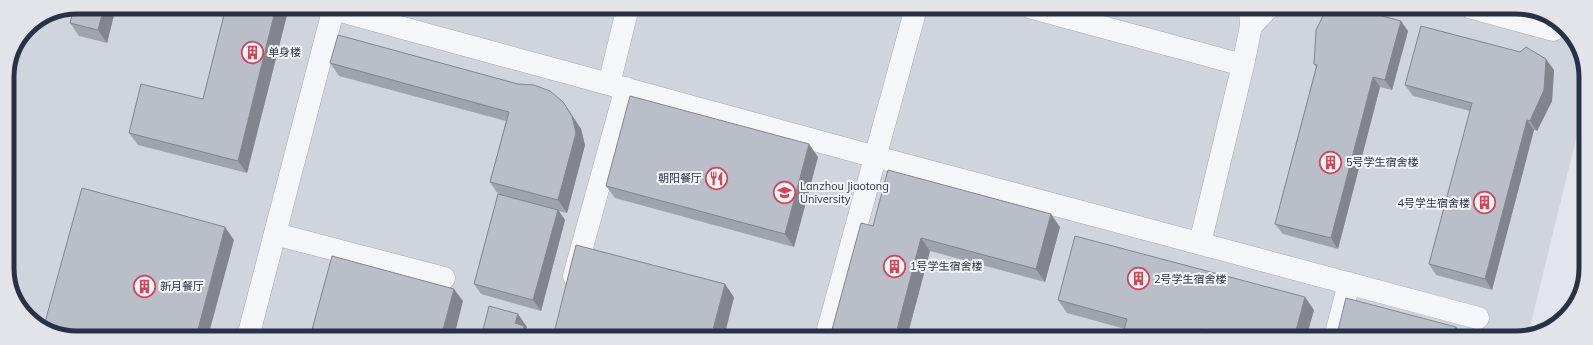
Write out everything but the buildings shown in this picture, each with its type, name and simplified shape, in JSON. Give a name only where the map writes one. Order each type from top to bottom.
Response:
[{"type":"lane","points":[[250,331],[332,14]]},
{"type":"lane","points":[[356,14],[876,157],[1478,318]]},
{"type":"lane","points":[[570,292],[618,86],[627,14]]},
{"type":"lane","points":[[828,331],[914,14]]},
{"type":"lane","points":[[1054,14],[1243,65]]},
{"type":"lane","points":[[1494,14],[1553,30],[1554,27]]},
{"type":"lane","points":[[1200,243],[1243,65],[1251,17]]},
{"type":"lane","points":[[275,234],[444,278]]},
{"type":"lane","points":[[1337,331],[1349,283]]},
{"type":"shaded area","name":"Lanzhou Jiaotong University","points":[[77,14],[1516,14],[1536,17],[1547,22],[1566,39],[1571,46],[1578,65],[1579,127],[1529,329],[1520,331],[77,331],[57,328],[42,320],[25,303],[17,288],[15,280],[14,73],[16,61],[27,39],[46,22],[57,17]]},
{"type":"place","name":"单身楼","points":[[252,52]]},
{"type":"place","name":"5号学生宿舍楼","points":[[1331,162]]},
{"type":"place","name":"朝阳餐厅","points":[[717,178]]},
{"type":"place","name":"Lanzhou Jiaotong University","points":[[785,192]]},
{"type":"place","name":"4号学生宿舍楼","points":[[1485,203]]},
{"type":"place","name":"1号学生宿舍楼","points":[[894,266]]},
{"type":"place","name":"2号学生宿舍楼","points":[[1138,279]]},
{"type":"place","name":"新月餐厅","points":[[145,286]]}]
